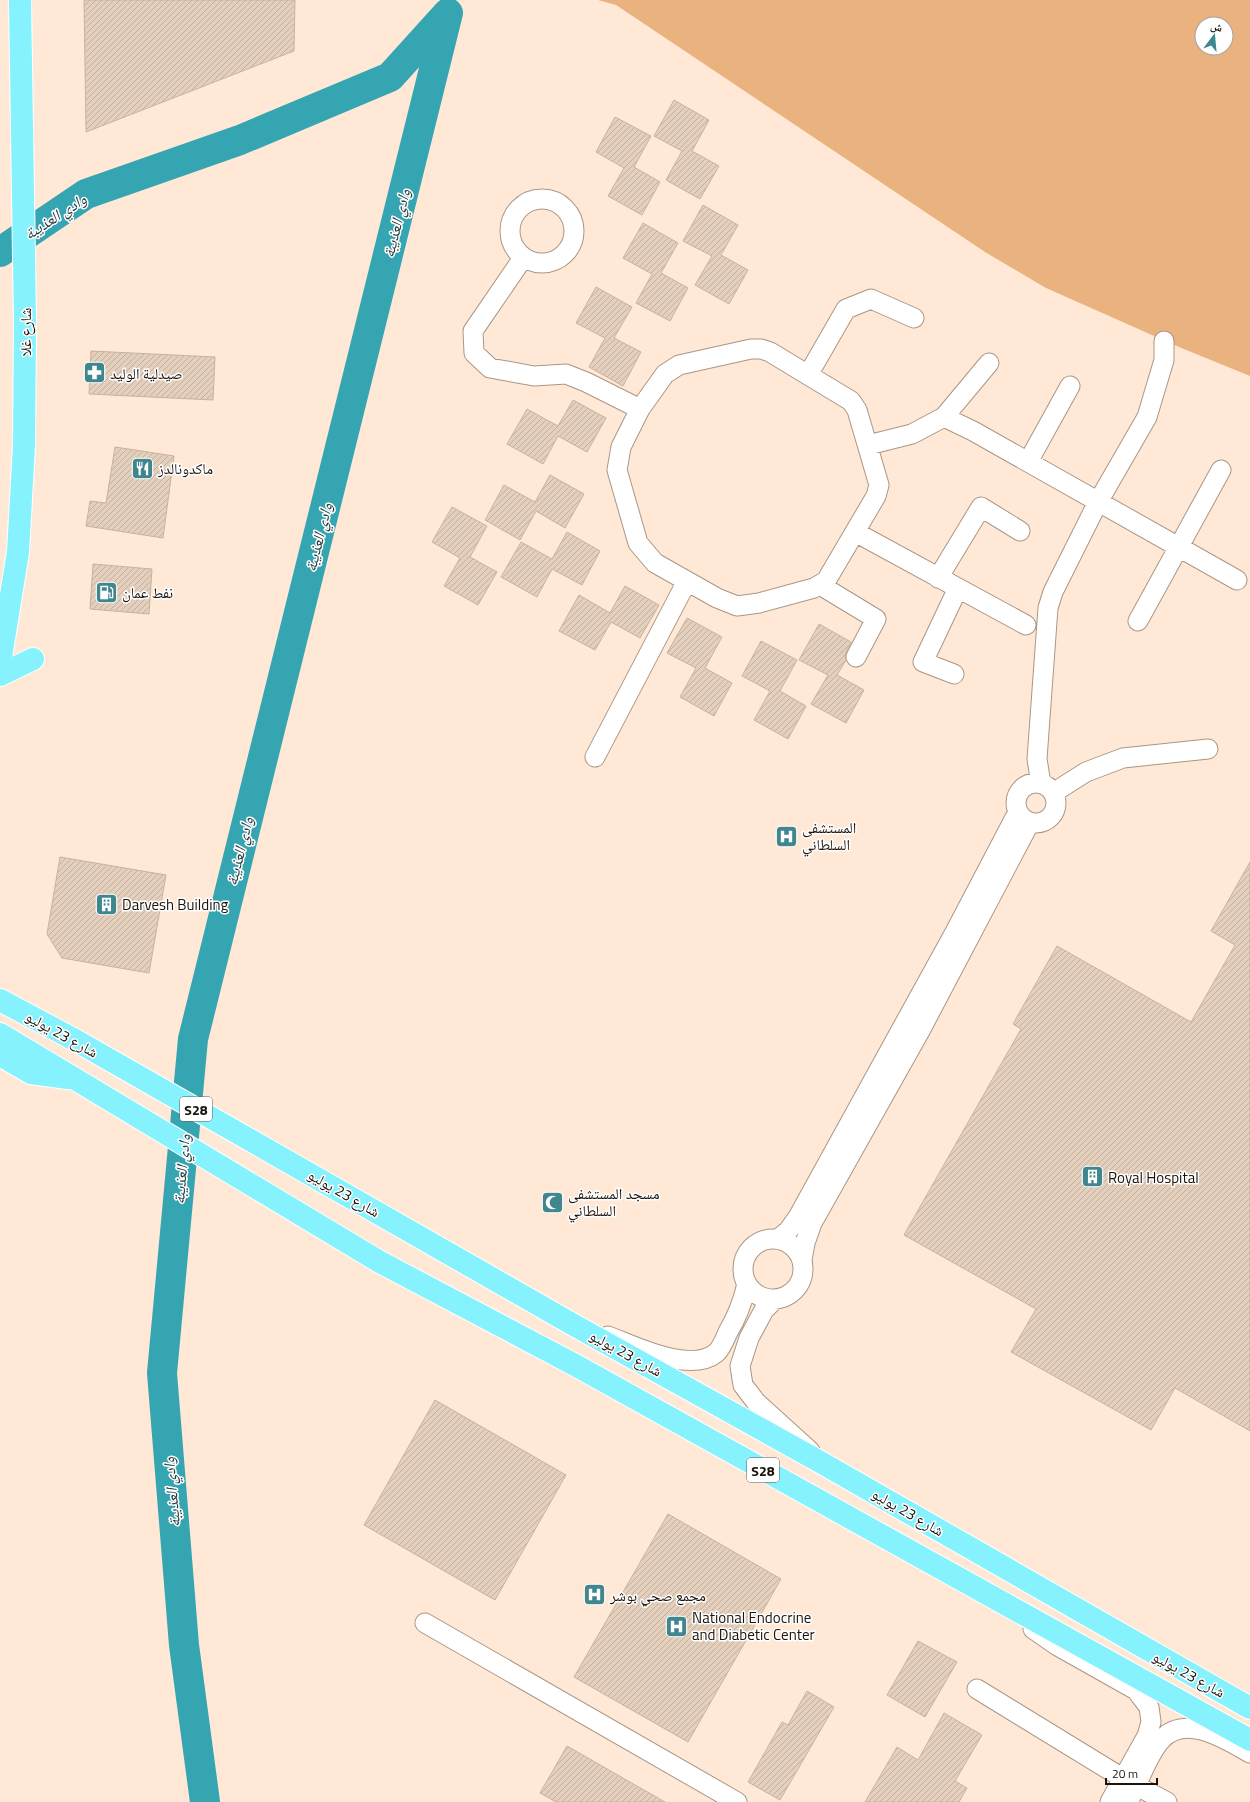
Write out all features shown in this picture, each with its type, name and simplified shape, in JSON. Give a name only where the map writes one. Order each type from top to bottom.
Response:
[{"type":"main road","name":"شارع غلا","points":[[0,663],[18,552],[24,446],[25,321],[20,0]]},
{"type":"main road","points":[[0,675],[33,659]]},
{"type":"main road","points":[[0,984],[86,1037],[99,1054]]},
{"type":"main road","name":"شارع 23 يوليو","points":[[0,1000],[99,1054],[572,1324],[822,1463],[1250,1708]]},
{"type":"main road","name":"شارع 23 يوليو","points":[[0,1034],[380,1262],[575,1366],[1250,1740]]},
{"type":"main road","points":[[0,1055],[31,1073],[76,1079]]},
{"type":"street","points":[[523,258],[473,331],[474,353],[490,368],[534,376],[566,374],[586,382],[640,410]]},
{"type":"street","points":[[808,375],[846,309],[871,299],[914,318]]},
{"type":"street","points":[[1164,341],[1164,360],[1147,417],[1098,502],[1053,592],[1048,608],[1037,758],[1047,788],[1056,802],[1052,814],[1042,822],[1024,817],[1016,803],[1019,792],[1029,784],[1047,788],[1123,758],[1208,750]]},
{"type":"street","points":[[751,349],[761,349],[770,352],[808,375],[851,401],[857,410],[879,485],[876,496],[826,581],[814,588],[759,603],[737,606],[717,598],[655,563],[638,543],[618,470],[621,447],[640,410],[665,374],[679,365],[751,349]]},
{"type":"street","points":[[868,445],[912,434],[944,417],[989,363]]},
{"type":"street","points":[[1028,462],[1070,386]]},
{"type":"street","points":[[944,417],[973,431],[1238,580]]},
{"type":"street","points":[[1138,621],[1221,470]]},
{"type":"street","points":[[938,578],[981,507],[1020,531]]},
{"type":"street","points":[[855,532],[1026,625]]},
{"type":"street","points":[[595,757],[687,581]]},
{"type":"street","points":[[820,585],[876,619],[856,657]]},
{"type":"street","points":[[954,674],[923,662],[958,588]]},
{"type":"street","points":[[778,1239],[788,1231],[798,1217],[955,932],[1024,817]]},
{"type":"street","points":[[747,1284],[759,1296],[775,1299],[785,1297],[794,1292],[800,1284],[803,1276],[802,1260],[805,1242],[812,1223],[921,1029],[1024,817]]},
{"type":"street","points":[[572,1324],[678,1361],[706,1360],[717,1353],[744,1300],[747,1284],[744,1274],[744,1264],[747,1254],[760,1242],[769,1239],[778,1239],[793,1246],[802,1260]]},
{"type":"street","points":[[775,1299],[764,1310],[749,1338],[740,1366],[743,1385],[756,1402],[822,1463]]},
{"type":"street","points":[[982,1591],[1056,1645],[1136,1690],[1149,1707],[1151,1722],[1131,1782],[1128,1802]]},
{"type":"street","points":[[425,1623],[737,1802]]},
{"type":"street","points":[[977,1689],[1131,1782],[1168,1802]]},
{"type":"street","points":[[1110,1802],[1131,1782],[1161,1740],[1174,1730],[1184,1728],[1199,1729],[1229,1741],[1250,1753]]},
{"type":"shaded area","points":[[598,0],[1250,0],[1250,376],[1179,347],[1046,288],[985,252],[616,5]]},
{"type":"building","points":[[84,0],[295,0],[294,51],[86,132]]},
{"type":"building","points":[[674,100],[709,120],[692,151],[719,166],[700,199],[666,180],[682,151],[654,136]]},
{"type":"building","points":[[615,117],[651,136],[634,167],[660,182],[642,215],[608,196],[624,168],[596,152]]},
{"type":"building","points":[[703,205],[738,225],[721,255],[748,270],[729,304],[695,285],[712,256],[683,241]]},
{"type":"building","points":[[643,223],[678,243],[661,273],[688,288],[670,321],[636,303],[652,274],[623,258]]},
{"type":"building","points":[[596,287],[632,307],[614,338],[641,352],[623,386],[589,367],[605,338],[576,323]]},
{"type":"building","points":[[91,351],[215,357],[213,400],[89,394]]},
{"type":"building","points":[[573,400],[606,418],[587,452],[558,436],[543,464],[507,444],[527,409],[558,426]]},
{"type":"building","points":[[115,447],[174,456],[163,538],[86,526],[90,501],[106,503]]},
{"type":"building","points":[[550,475],[584,494],[565,528],[536,511],[520,540],[485,520],[504,485],[535,502]]},
{"type":"building","points":[[452,507],[487,526],[470,557],[497,572],[478,605],[444,586],[460,558],[432,542]]},
{"type":"building","points":[[567,532],[600,551],[582,585],[552,569],[537,597],[501,577],[521,542],[552,559]]},
{"type":"building","points":[[93,564],[152,569],[149,614],[90,609]]},
{"type":"building","points":[[625,586],[659,605],[640,638],[611,622],[595,650],[559,631],[579,595],[610,613]]},
{"type":"building","points":[[687,618],[722,637],[705,668],[732,683],[714,716],[680,697],[696,668],[667,653]]},
{"type":"building","points":[[819,624],[851,642],[846,652],[846,660],[837,675],[864,690],[846,723],[811,704],[828,675],[799,660]]},
{"type":"building","points":[[761,641],[797,660],[780,691],[806,706],[788,739],[754,720],[770,691],[742,676]]},
{"type":"building","name":"Darvesh Building","points":[[60,857],[166,875],[149,973],[62,958],[47,934]]},
{"type":"building","name":"Royal Hospital","points":[[1250,862],[1250,1431],[1175,1388],[1151,1430],[1011,1352],[1036,1309],[904,1235],[1021,1029],[1013,1024],[1057,946],[1191,1022],[1235,945],[1211,931]]},
{"type":"building","points":[[435,1400],[566,1475],[495,1600],[364,1525]]},
{"type":"building","points":[[668,1514],[781,1579],[688,1742],[574,1677]]},
{"type":"building","points":[[918,1641],[957,1662],[925,1717],[887,1695]]},
{"type":"building","points":[[807,1691],[834,1707],[780,1800],[748,1782],[782,1722],[788,1725]]},
{"type":"building","points":[[944,1713],[982,1735],[955,1781],[967,1788],[959,1802],[865,1802],[897,1747],[918,1760]]},
{"type":"building","points":[[567,1746],[665,1802],[556,1802],[540,1793]]},
{"type":"waterway","name":"وادي العذيبة","points":[[205,1802],[184,1645],[162,1373],[193,1039],[448,13]]},
{"type":"waterway","name":"وادي العذيبة","points":[[0,252],[86,194],[240,140],[390,77],[447,14]]},
{"type":"place","name":"صيدلية الوليد","points":[[94,373]]},
{"type":"place","name":"ماكدونالدز","points":[[142,468]]},
{"type":"place","name":"نفط عمان","points":[[107,592]]},
{"type":"place","name":"المستشفى السلطاني","points":[[786,836]]},
{"type":"place","name":"Darvesh Building","points":[[106,904]]},
{"type":"place","name":"Royal Hospital","points":[[1093,1177]]},
{"type":"place","name":"مسجد المستشفى السلطاني","points":[[553,1202]]},
{"type":"place","name":"مجمع صحي بوشر","points":[[595,1595]]},
{"type":"place","name":"National Endocrine and Diabetic Center","points":[[677,1626]]}]
